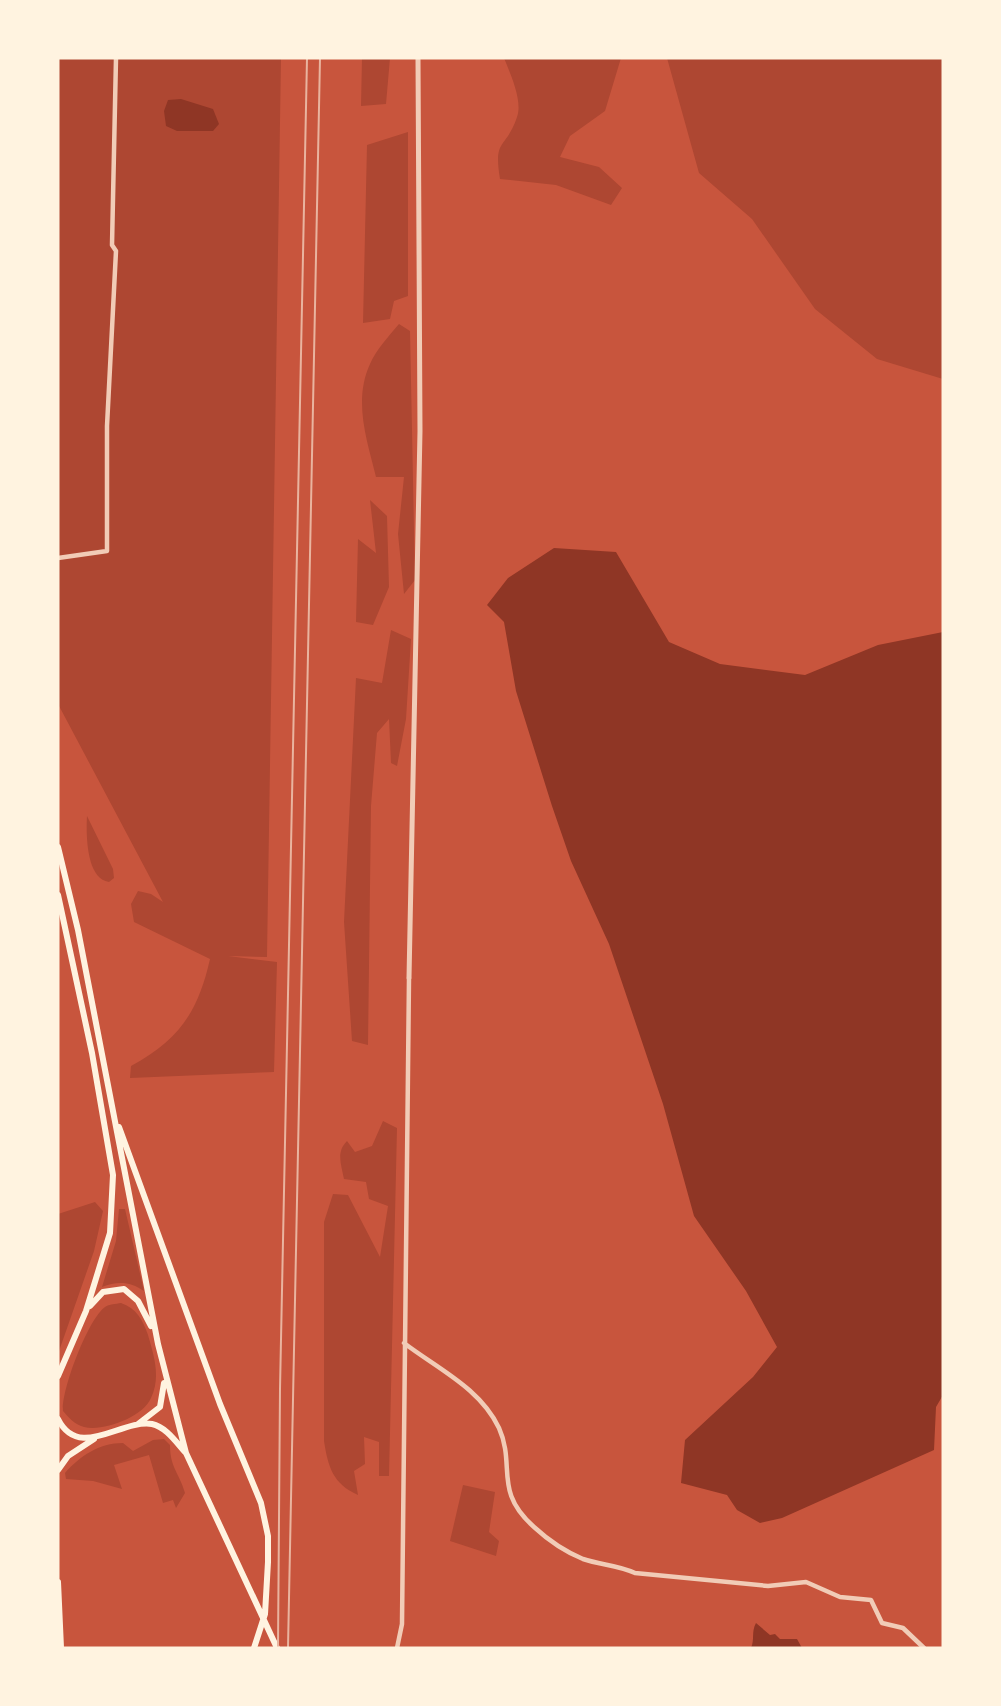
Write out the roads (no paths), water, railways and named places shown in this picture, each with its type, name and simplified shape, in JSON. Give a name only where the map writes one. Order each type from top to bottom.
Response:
[{"type":"main road","points":[[58,847],[78,930],[158,1345],[186,1453],[277,1648]]},
{"type":"main road","points":[[58,895],[92,1054],[113,1175],[110,1233],[86,1311],[58,1376]]},
{"type":"main road","points":[[113,1113],[220,1404],[261,1503],[268,1536],[268,1574],[265,1614],[254,1648]]},
{"type":"main road","points":[[86,1311],[103,1292],[124,1289],[131,1293],[145,1310],[158,1345]]},
{"type":"main road","points":[[136,1425],[160,1407],[163,1399],[163,1367]]},
{"type":"main road","points":[[58,1419],[66,1430],[78,1436],[96,1438]]},
{"type":"main road","points":[[58,1470],[68,1456],[96,1438],[136,1425],[152,1424],[161,1429],[186,1453]]},
{"type":"main road","points":[[58,1582],[61,1648]]},
{"type":"street","points":[[58,558],[107,551],[107,426],[116,251],[112,245],[116,58]]},
{"type":"street","points":[[397,1648],[402,1624],[409,978],[421,431],[418,58]]},
{"type":"street","points":[[404,1343],[466,1386],[484,1404],[500,1430],[510,1498],[532,1525],[558,1545],[584,1559],[616,1564],[635,1573],[768,1586],[806,1582],[840,1597],[871,1600],[882,1623],[903,1628],[924,1648]]},
{"type":"railway","points":[[278,1648],[280,1389],[307,58]]},
{"type":"railway","points":[[288,1648],[320,58]]}]
